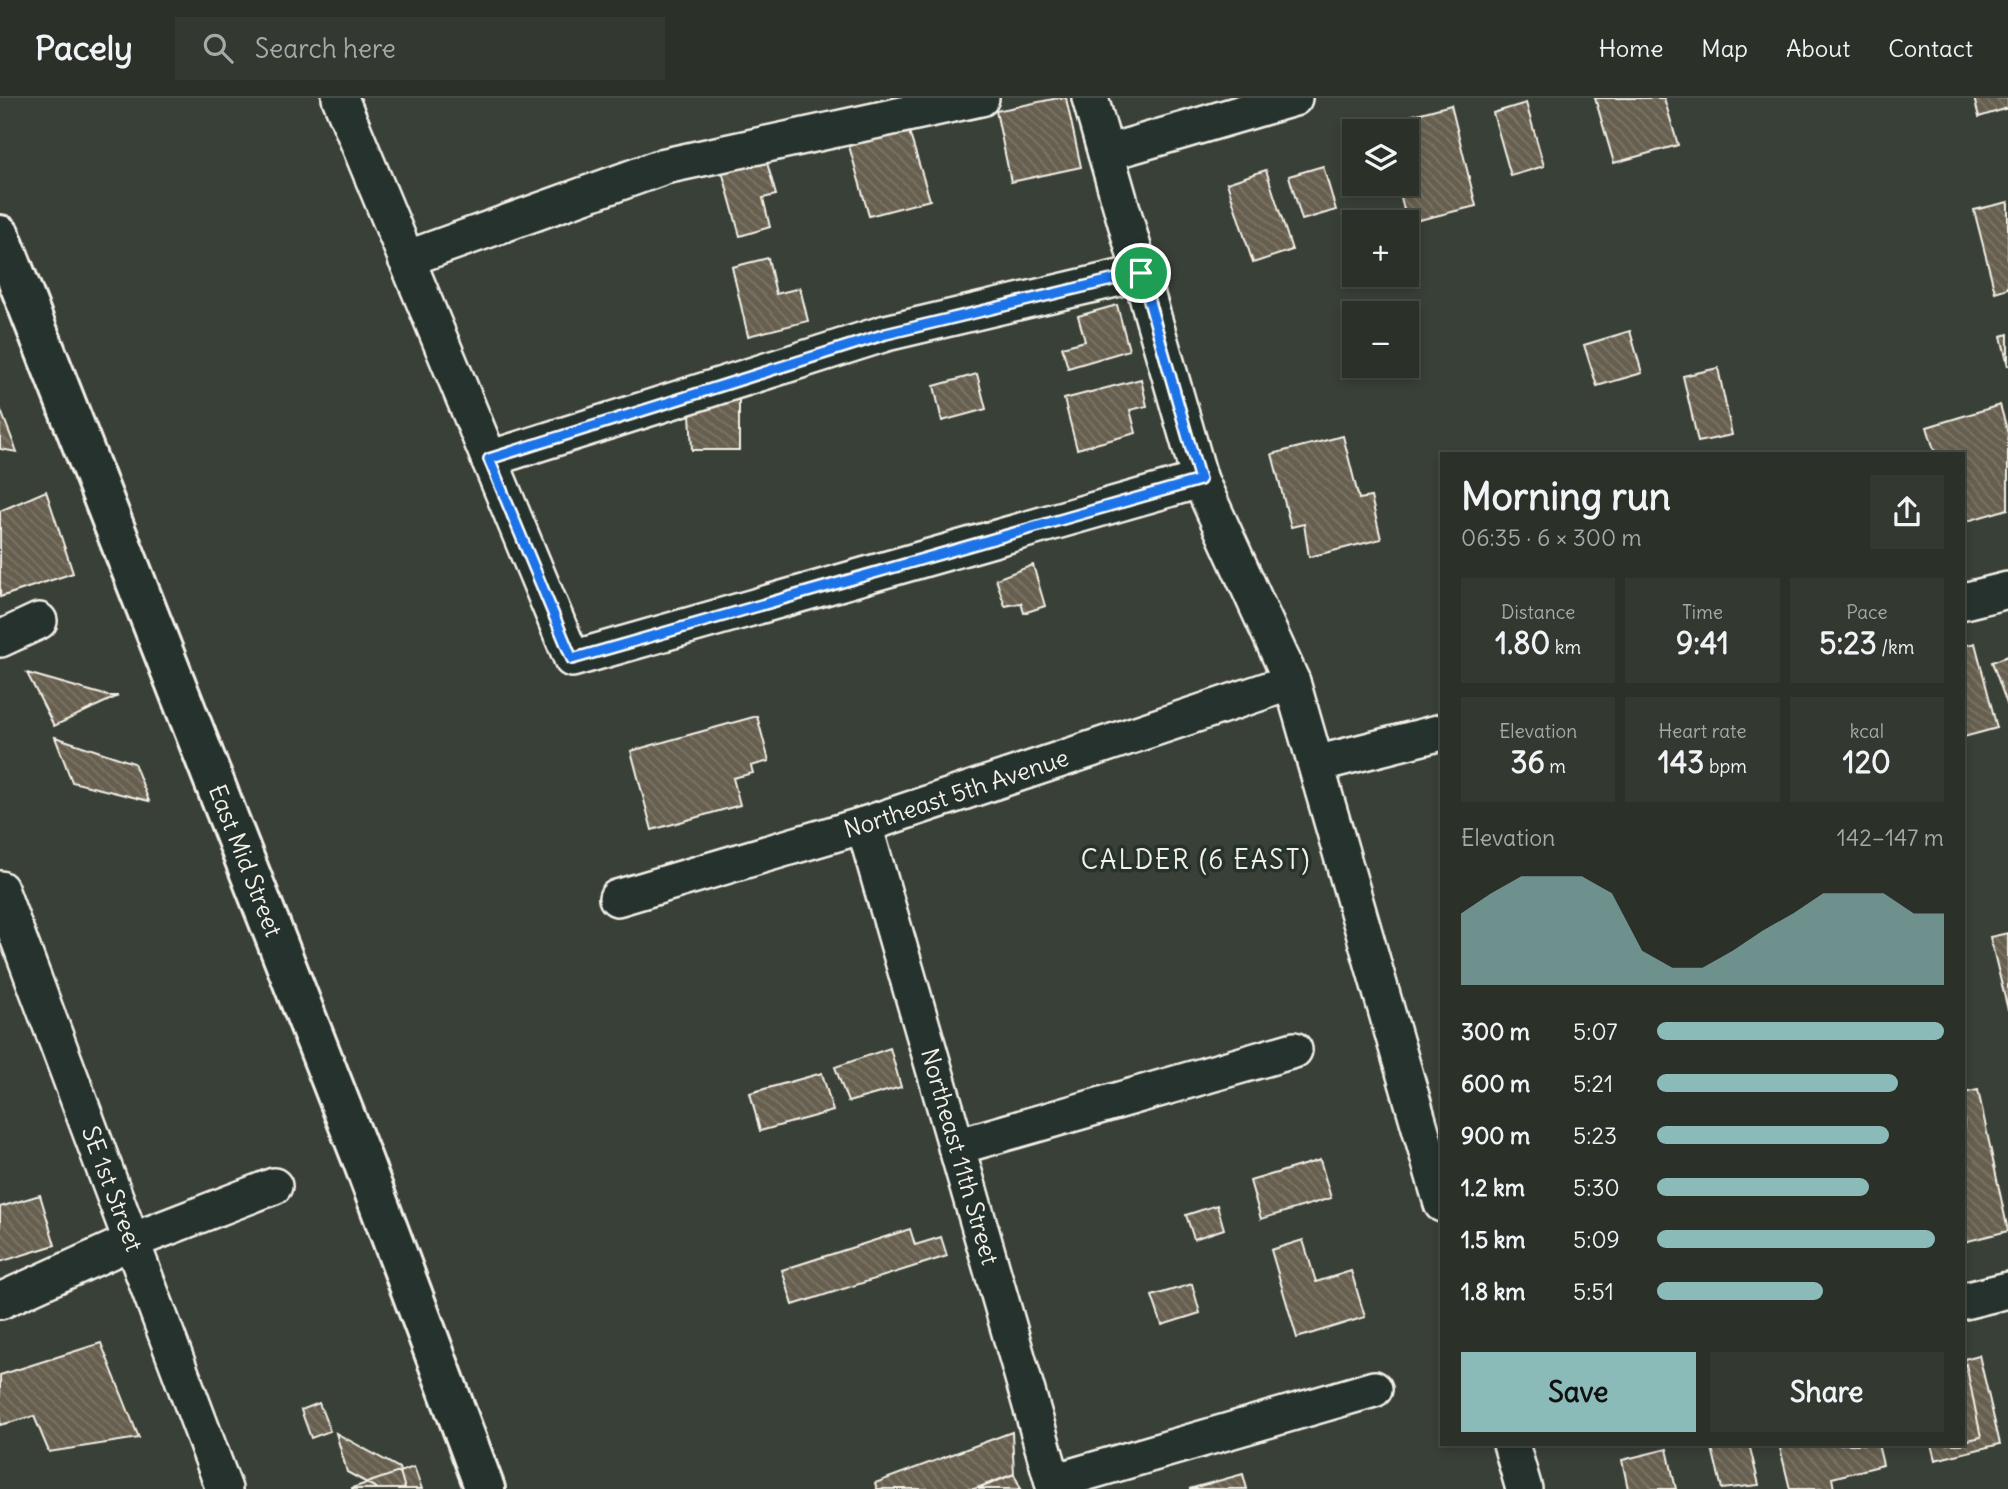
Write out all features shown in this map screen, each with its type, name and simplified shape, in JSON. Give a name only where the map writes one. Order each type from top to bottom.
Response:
[{"type":"street","points":[[340,98],[572,659],[1200,480]]},
{"type":"street","points":[[406,259],[665,166],[981,98]]},
{"type":"street","points":[[1090,98],[1200,480],[1292,682],[1440,1197]]},
{"type":"street","points":[[1106,153],[1294,98]]},
{"type":"street","name":"East Mid Street","points":[[0,235],[362,1159],[485,1489]]},
{"type":"street","points":[[489,459],[886,334],[1141,273]]},
{"type":"street","points":[[1965,601],[2008,590]]},
{"type":"street","points":[[0,639],[39,621]]},
{"type":"street","name":"Northeast 5th Avenue","points":[[617,898],[864,825],[1292,682]]},
{"type":"street","points":[[1316,764],[1440,733]]},
{"type":"street","name":"Northeast 11th Street","points":[[864,825],[1054,1485]]},
{"type":"street","name":"SE 1st Street","points":[[0,888],[224,1489]]},
{"type":"street","points":[[956,1147],[1294,1051]]},
{"type":"street","points":[[0,1301],[132,1241],[274,1186]]},
{"type":"street","points":[[1965,1301],[2008,1290]]},
{"type":"street","points":[[1054,1485],[1374,1389]]},
{"type":"street","points":[[1512,1446],[1524,1489]]},
{"type":"building","points":[[1066,98],[1081,167],[1011,182],[996,111]]},
{"type":"building","points":[[1595,98],[1664,98],[1678,145],[1614,163]]},
{"type":"building","points":[[1974,98],[2008,98],[2008,108],[1979,117]]},
{"type":"building","points":[[1526,103],[1544,166],[1511,176],[1493,113]]},
{"type":"building","points":[[1451,105],[1476,206],[1419,220],[1419,210],[1404,210],[1401,196],[1419,196],[1419,119],[1398,119]]},
{"type":"building","points":[[908,128],[930,200],[869,216],[849,146]]},
{"type":"building","points":[[766,159],[776,195],[763,198],[770,227],[740,236],[722,171]]},
{"type":"building","points":[[1323,166],[1336,210],[1302,220],[1289,176]]},
{"type":"building","points":[[1266,170],[1292,250],[1253,263],[1227,183]]},
{"type":"building","points":[[2008,202],[2008,288],[1995,292],[1974,210]]},
{"type":"building","points":[[768,258],[776,294],[800,288],[808,321],[748,336],[732,267]]},
{"type":"building","points":[[1117,305],[1129,350],[1068,368],[1062,347],[1085,341],[1078,316]]},
{"type":"building","points":[[1630,331],[1642,373],[1597,386],[1584,345]]},
{"type":"building","points":[[2008,334],[2008,366],[2001,336]]},
{"type":"building","points":[[1718,368],[1732,435],[1698,442],[1683,376]]},
{"type":"building","points":[[977,374],[986,409],[942,421],[934,386]]},
{"type":"building","points":[[1141,379],[1147,406],[1130,410],[1136,433],[1077,449],[1064,399]]},
{"type":"building","points":[[689,395],[739,395],[739,450],[692,450]]},
{"type":"building","points":[[2000,405],[2008,433],[2008,509],[1965,522],[1965,452],[1935,452],[1927,427]]},
{"type":"building","points":[[0,408],[17,452],[0,449]]},
{"type":"building","points":[[1343,436],[1359,499],[1371,497],[1381,539],[1309,557],[1304,524],[1291,527],[1272,454]]},
{"type":"building","points":[[46,491],[73,573],[0,597],[0,511]]},
{"type":"building","points":[[1033,565],[1045,606],[1024,613],[1021,603],[1005,606],[996,579]]},
{"type":"building","points":[[1975,643],[1997,728],[1965,737],[1965,646]]},
{"type":"building","points":[[2008,656],[2008,707],[1992,662]]},
{"type":"building","points":[[27,673],[108,696],[118,696],[54,726]]},
{"type":"building","points":[[757,716],[769,761],[751,766],[753,773],[733,778],[740,805],[652,830],[631,751]]},
{"type":"building","points":[[55,737],[134,763],[149,801],[72,782]]},
{"type":"building","points":[[2008,933],[2008,1010],[1990,937]]},
{"type":"building","points":[[890,1048],[901,1087],[848,1102],[835,1067]]},
{"type":"building","points":[[822,1073],[833,1111],[760,1131],[750,1093]]},
{"type":"building","points":[[1978,1090],[2008,1231],[1965,1242],[1965,1093]]},
{"type":"building","points":[[1320,1160],[1331,1198],[1261,1219],[1250,1181]]},
{"type":"building","points":[[40,1195],[55,1245],[0,1262],[0,1207]]},
{"type":"building","points":[[1217,1205],[1224,1229],[1194,1239],[1186,1215]]},
{"type":"building","points":[[910,1229],[915,1245],[941,1237],[947,1256],[793,1305],[782,1270]]},
{"type":"building","points":[[1303,1240],[1316,1282],[1351,1271],[1365,1317],[1297,1338],[1271,1250]]},
{"type":"building","points":[[1192,1284],[1200,1313],[1162,1325],[1152,1296]]},
{"type":"building","points":[[101,1343],[139,1438],[49,1452],[34,1416],[0,1425],[0,1375]]},
{"type":"building","points":[[1979,1355],[2000,1444],[1935,1460],[1932,1446],[1965,1446],[1965,1359]]},
{"type":"building","points":[[1965,1364],[1981,1437],[1965,1441]]},
{"type":"building","points":[[319,1403],[330,1431],[311,1438],[301,1410]]},
{"type":"building","points":[[1012,1432],[1014,1474],[974,1489],[877,1489],[875,1483]]},
{"type":"building","points":[[336,1433],[399,1468],[405,1489],[378,1489],[347,1472]]},
{"type":"building","points":[[1711,1446],[1749,1446],[1759,1485],[1722,1489]]},
{"type":"building","points":[[1779,1446],[1878,1446],[1883,1465],[1832,1478],[1834,1489],[1790,1489]]},
{"type":"building","points":[[1667,1449],[1676,1489],[1628,1489],[1622,1460]]},
{"type":"building","points":[[414,1467],[422,1489],[352,1489],[352,1488]]},
{"type":"building","points":[[1014,1474],[1021,1489],[978,1489]]},
{"type":"building","points":[[1243,1474],[1247,1489],[1189,1489]]},
{"type":"district","name":"CALDER (6 EAST)","points":[[1196,860]]},
{"type":"route","points":[[1141,273],[1200,480],[572,659],[489,459],[886,334],[1141,273]]}]
